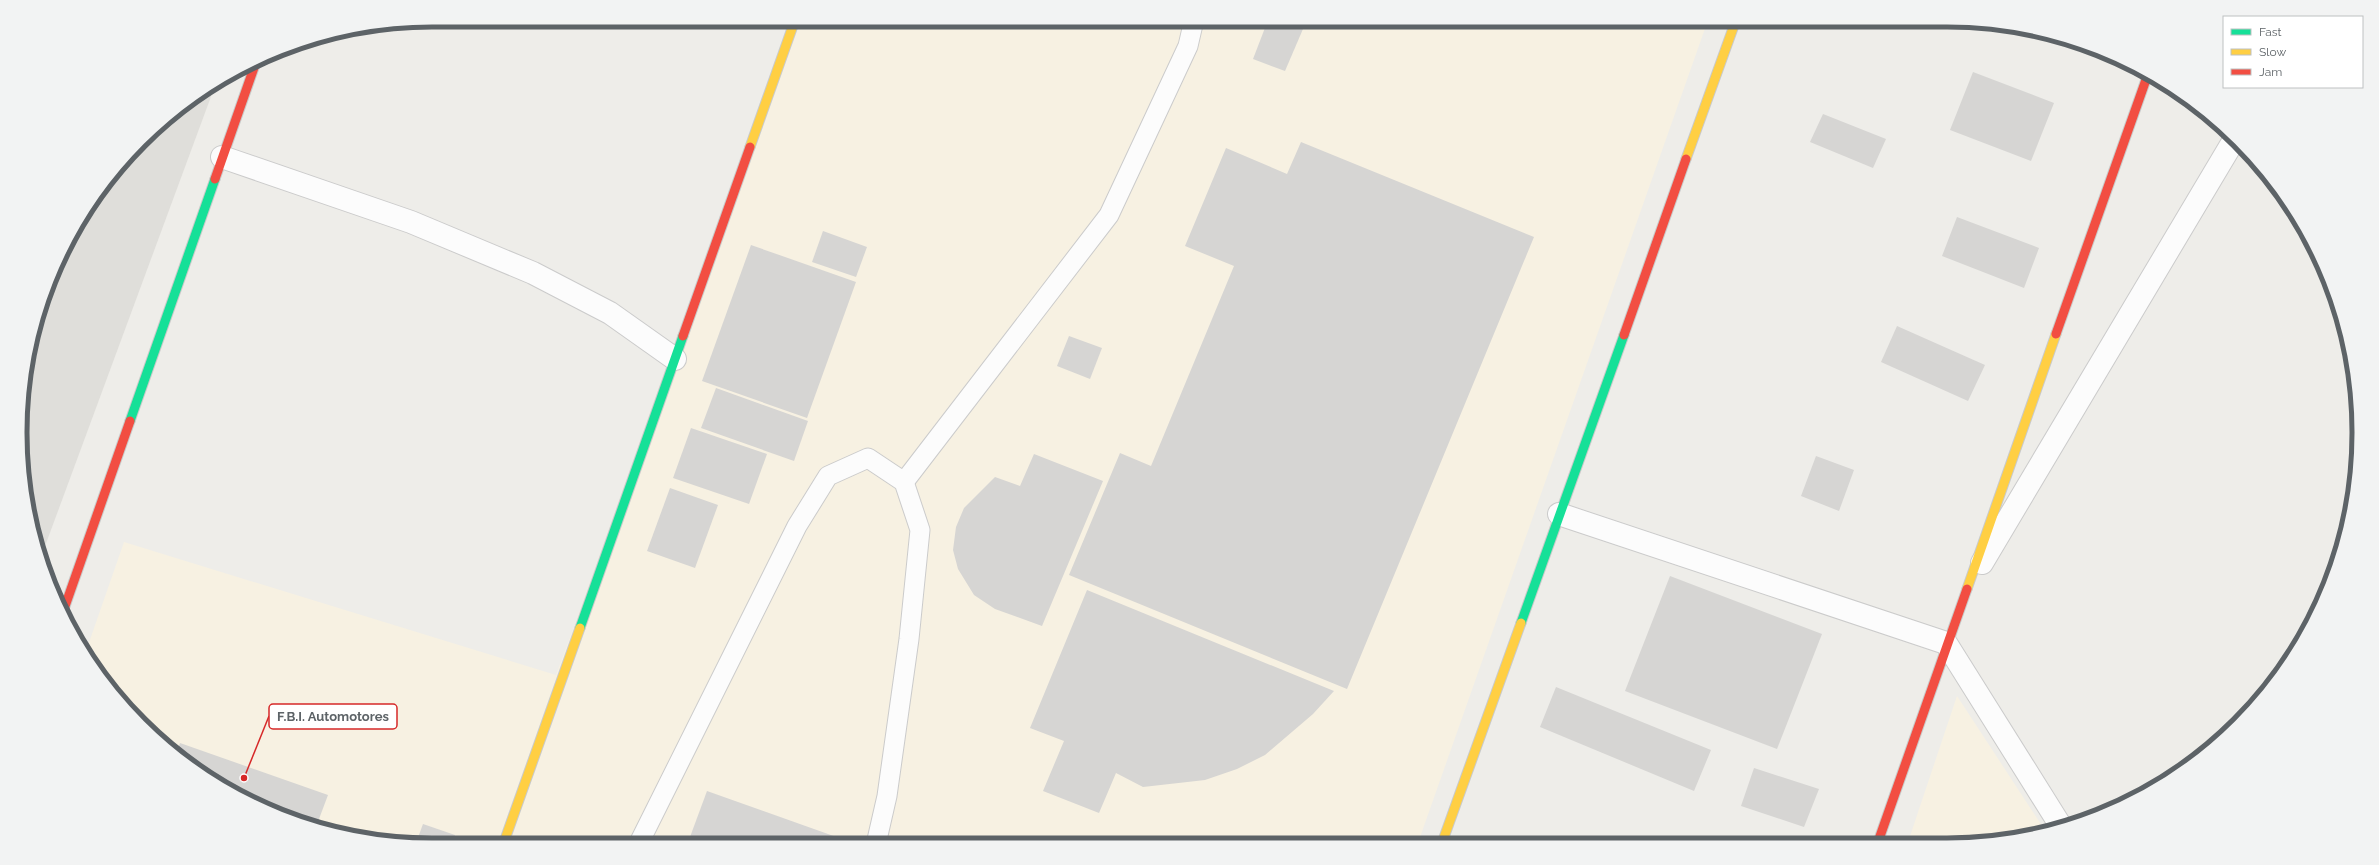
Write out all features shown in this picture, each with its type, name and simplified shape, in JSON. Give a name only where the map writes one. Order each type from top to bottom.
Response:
[{"type":"street","points":[[505,838],[793,27]]},
{"type":"street","points":[[1444,838],[1733,27]]},
{"type":"street","points":[[66,605],[254,69]]},
{"type":"street","points":[[1879,838],[1946,643],[2146,79]]},
{"type":"street","points":[[1964,593],[2231,144]]},
{"type":"street","points":[[222,157],[410,222],[533,273],[610,313],[675,359]]},
{"type":"street","points":[[1559,514],[1946,643],[2058,822]]},
{"type":"lane","points":[[904,482],[1109,215],[1188,46],[1192,27]]},
{"type":"lane","points":[[641,838],[797,526],[828,476],[868,458],[904,482],[920,530],[907,655],[888,796],[878,838]]},
{"type":"shaded area","points":[[798,27],[1706,27],[1420,838],[432,838],[380,835],[328,824],[277,807],[230,784],[207,770],[165,737],[146,719],[111,679],[88,646],[124,542],[556,675]]},
{"type":"shaded area","points":[[213,91],[44,548],[30,485],[27,432],[28,406],[30,380],[35,353],[41,328],[58,277],[81,230],[95,207],[128,165],[165,128]]},
{"type":"shaded area","points":[[1957,696],[2042,826],[1999,835],[1946,838],[1909,838]]},
{"type":"building","points":[[1265,27],[1304,27],[1285,71],[1253,59]]},
{"type":"building","points":[[1973,72],[2054,103],[2031,161],[1950,130]]},
{"type":"building","points":[[1823,114],[1886,139],[1873,168],[1810,142]]},
{"type":"building","points":[[1301,142],[1534,237],[1347,689],[1069,575],[1120,453],[1151,466],[1234,266],[1185,246],[1226,148],[1287,174]]},
{"type":"building","points":[[1957,217],[2039,248],[2024,288],[1942,256]]},
{"type":"building","points":[[823,231],[867,247],[856,277],[812,262]]},
{"type":"building","points":[[751,245],[856,282],[807,418],[702,381]]},
{"type":"building","points":[[1897,326],[1985,365],[1968,401],[1881,362]]},
{"type":"building","points":[[1069,336],[1102,348],[1090,379],[1057,366]]},
{"type":"building","points":[[716,388],[808,421],[794,461],[701,428]]},
{"type":"building","points":[[691,428],[767,454],[749,504],[673,478]]},
{"type":"building","points":[[1034,454],[1103,481],[1042,626],[995,609],[974,595],[958,569],[953,550],[956,527],[964,508],[995,477],[1020,486]]},
{"type":"building","points":[[1816,456],[1854,470],[1839,511],[1801,496]]},
{"type":"building","points":[[670,488],[718,505],[695,568],[647,551]]},
{"type":"building","points":[[1670,576],[1822,634],[1777,749],[1625,691]]},
{"type":"building","points":[[1087,590],[1334,691],[1313,714],[1265,755],[1237,769],[1205,780],[1143,787],[1116,773],[1099,813],[1043,791],[1064,741],[1030,728]]},
{"type":"building","points":[[1556,687],[1711,750],[1694,791],[1540,727]]},
{"type":"building","points":[[180,743],[328,795],[318,821],[277,807],[230,784],[207,770],[178,748]]},
{"type":"building","points":[[1754,768],[1819,789],[1804,827],[1741,806]]},
{"type":"building","points":[[707,791],[839,838],[693,838],[690,837]]},
{"type":"building","points":[[423,824],[455,835],[454,838],[418,837]]},
{"type":"traffic: fast","points":[[130,421],[215,179]]},
{"type":"traffic: fast","points":[[1521,623],[1624,335]]},
{"type":"traffic: fast","points":[[580,628],[683,336]]},
{"type":"traffic: slow","points":[[750,147],[793,27]]},
{"type":"traffic: slow","points":[[1686,159],[1733,27]]},
{"type":"traffic: slow","points":[[1967,589],[2056,334]]},
{"type":"traffic: slow","points":[[1444,838],[1521,623]]},
{"type":"traffic: slow","points":[[505,838],[580,628]]},
{"type":"traffic: jam","points":[[215,179],[254,69]]},
{"type":"traffic: jam","points":[[2056,334],[2146,79]]},
{"type":"traffic: jam","points":[[683,336],[750,147]]},
{"type":"traffic: jam","points":[[1624,335],[1686,159]]},
{"type":"traffic: jam","points":[[66,605],[130,421]]},
{"type":"traffic: jam","points":[[1879,838],[1967,589]]},
{"type":"place","name":"F.B.I. Automotores","points":[[244,778]]}]
